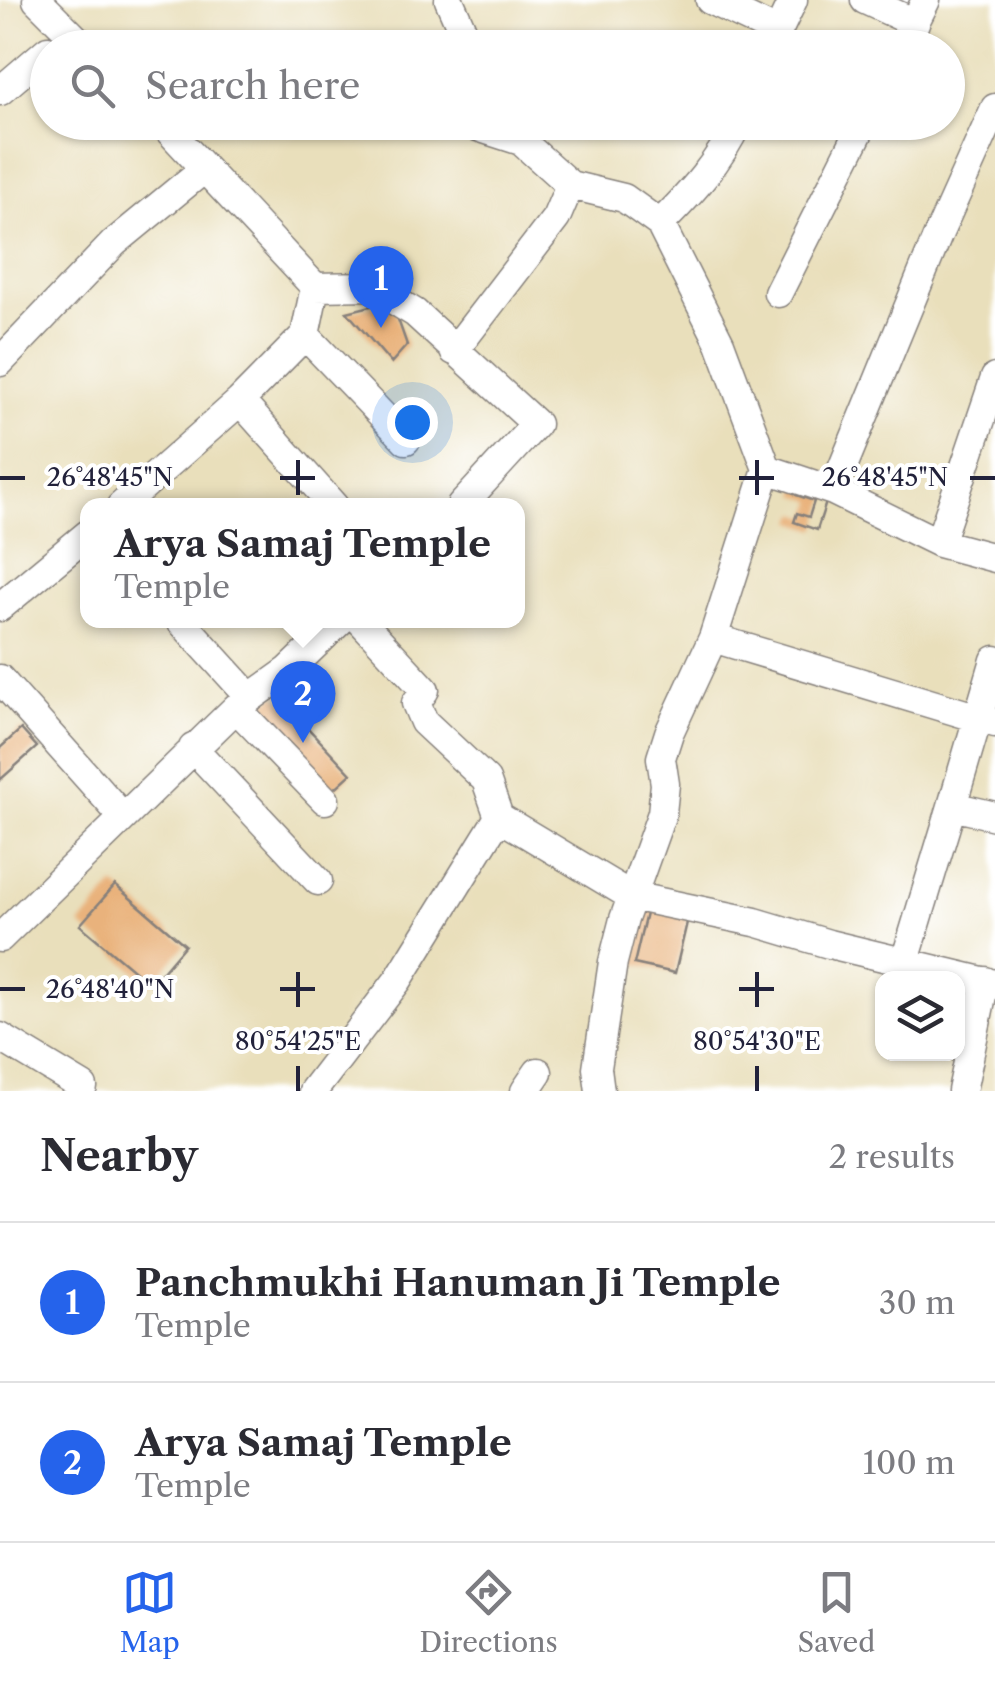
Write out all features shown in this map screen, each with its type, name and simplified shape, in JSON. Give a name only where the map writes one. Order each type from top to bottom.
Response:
[{"type":"street","points":[[37,0],[55,30]]},
{"type":"street","points":[[449,0],[462,30]]},
{"type":"street","points":[[710,0],[758,30]]},
{"type":"street","points":[[778,30],[792,0]]},
{"type":"street","points":[[865,0],[914,23]]},
{"type":"street","points":[[0,92],[30,69]]},
{"type":"street","points":[[833,490],[995,108]]},
{"type":"street","points":[[177,140],[315,287],[371,286],[415,314],[536,424],[468,498]]},
{"type":"street","points":[[524,140],[570,185],[624,198],[660,224],[720,343],[767,469],[713,638],[661,758],[666,784],[662,813],[632,896],[605,1008],[597,1068],[600,1091]]},
{"type":"street","points":[[660,224],[696,188],[729,140]]},
{"type":"street","points":[[778,293],[855,140]]},
{"type":"street","points":[[0,362],[114,243],[204,169]]},
{"type":"street","points":[[454,352],[556,218],[570,185]]},
{"type":"street","points":[[130,498],[240,401],[305,335],[315,287]]},
{"type":"street","points":[[305,335],[406,440]]},
{"type":"street","points":[[939,542],[992,393]]},
{"type":"street","points":[[240,401],[327,498]]},
{"type":"street","points":[[767,469],[833,490],[939,542],[995,558]]},
{"type":"street","points":[[0,607],[80,541]]},
{"type":"street","points":[[186,628],[243,703],[326,800]]},
{"type":"street","points":[[0,938],[193,748],[243,703],[288,671],[333,628]]},
{"type":"street","points":[[367,628],[425,690],[416,703],[417,710],[424,722],[486,780],[499,817],[632,896],[755,922],[990,983],[962,1091]]},
{"type":"street","points":[[713,638],[986,720]]},
{"type":"street","points":[[905,961],[952,806],[986,720],[995,660]]},
{"type":"street","points":[[0,679],[122,817]]},
{"type":"street","points":[[193,748],[318,881]]},
{"type":"street","points":[[952,806],[995,816]]},
{"type":"street","points":[[313,1091],[398,980],[499,817]]},
{"type":"street","points":[[0,1037],[82,1086],[80,1091]]},
{"type":"building","points":[[379,304],[395,311],[407,345],[391,363],[347,312]]},
{"type":"building","points":[[800,483],[829,493],[817,530],[794,522],[797,513],[809,517],[814,501],[796,495]]},
{"type":"building","points":[[276,694],[351,774],[330,793],[255,713]]},
{"type":"building","points":[[21,729],[37,747],[0,780],[0,748]]},
{"type":"building","points":[[115,885],[185,945],[151,985],[80,925]]},
{"type":"building","points":[[648,905],[689,914],[675,973],[634,964]]},
{"type":"place","name":"Panchmukhi Hanuman Ji Temple","points":[[381,328]]},
{"type":"place","name":"Arya Samaj Temple","points":[[303,743]]}]
